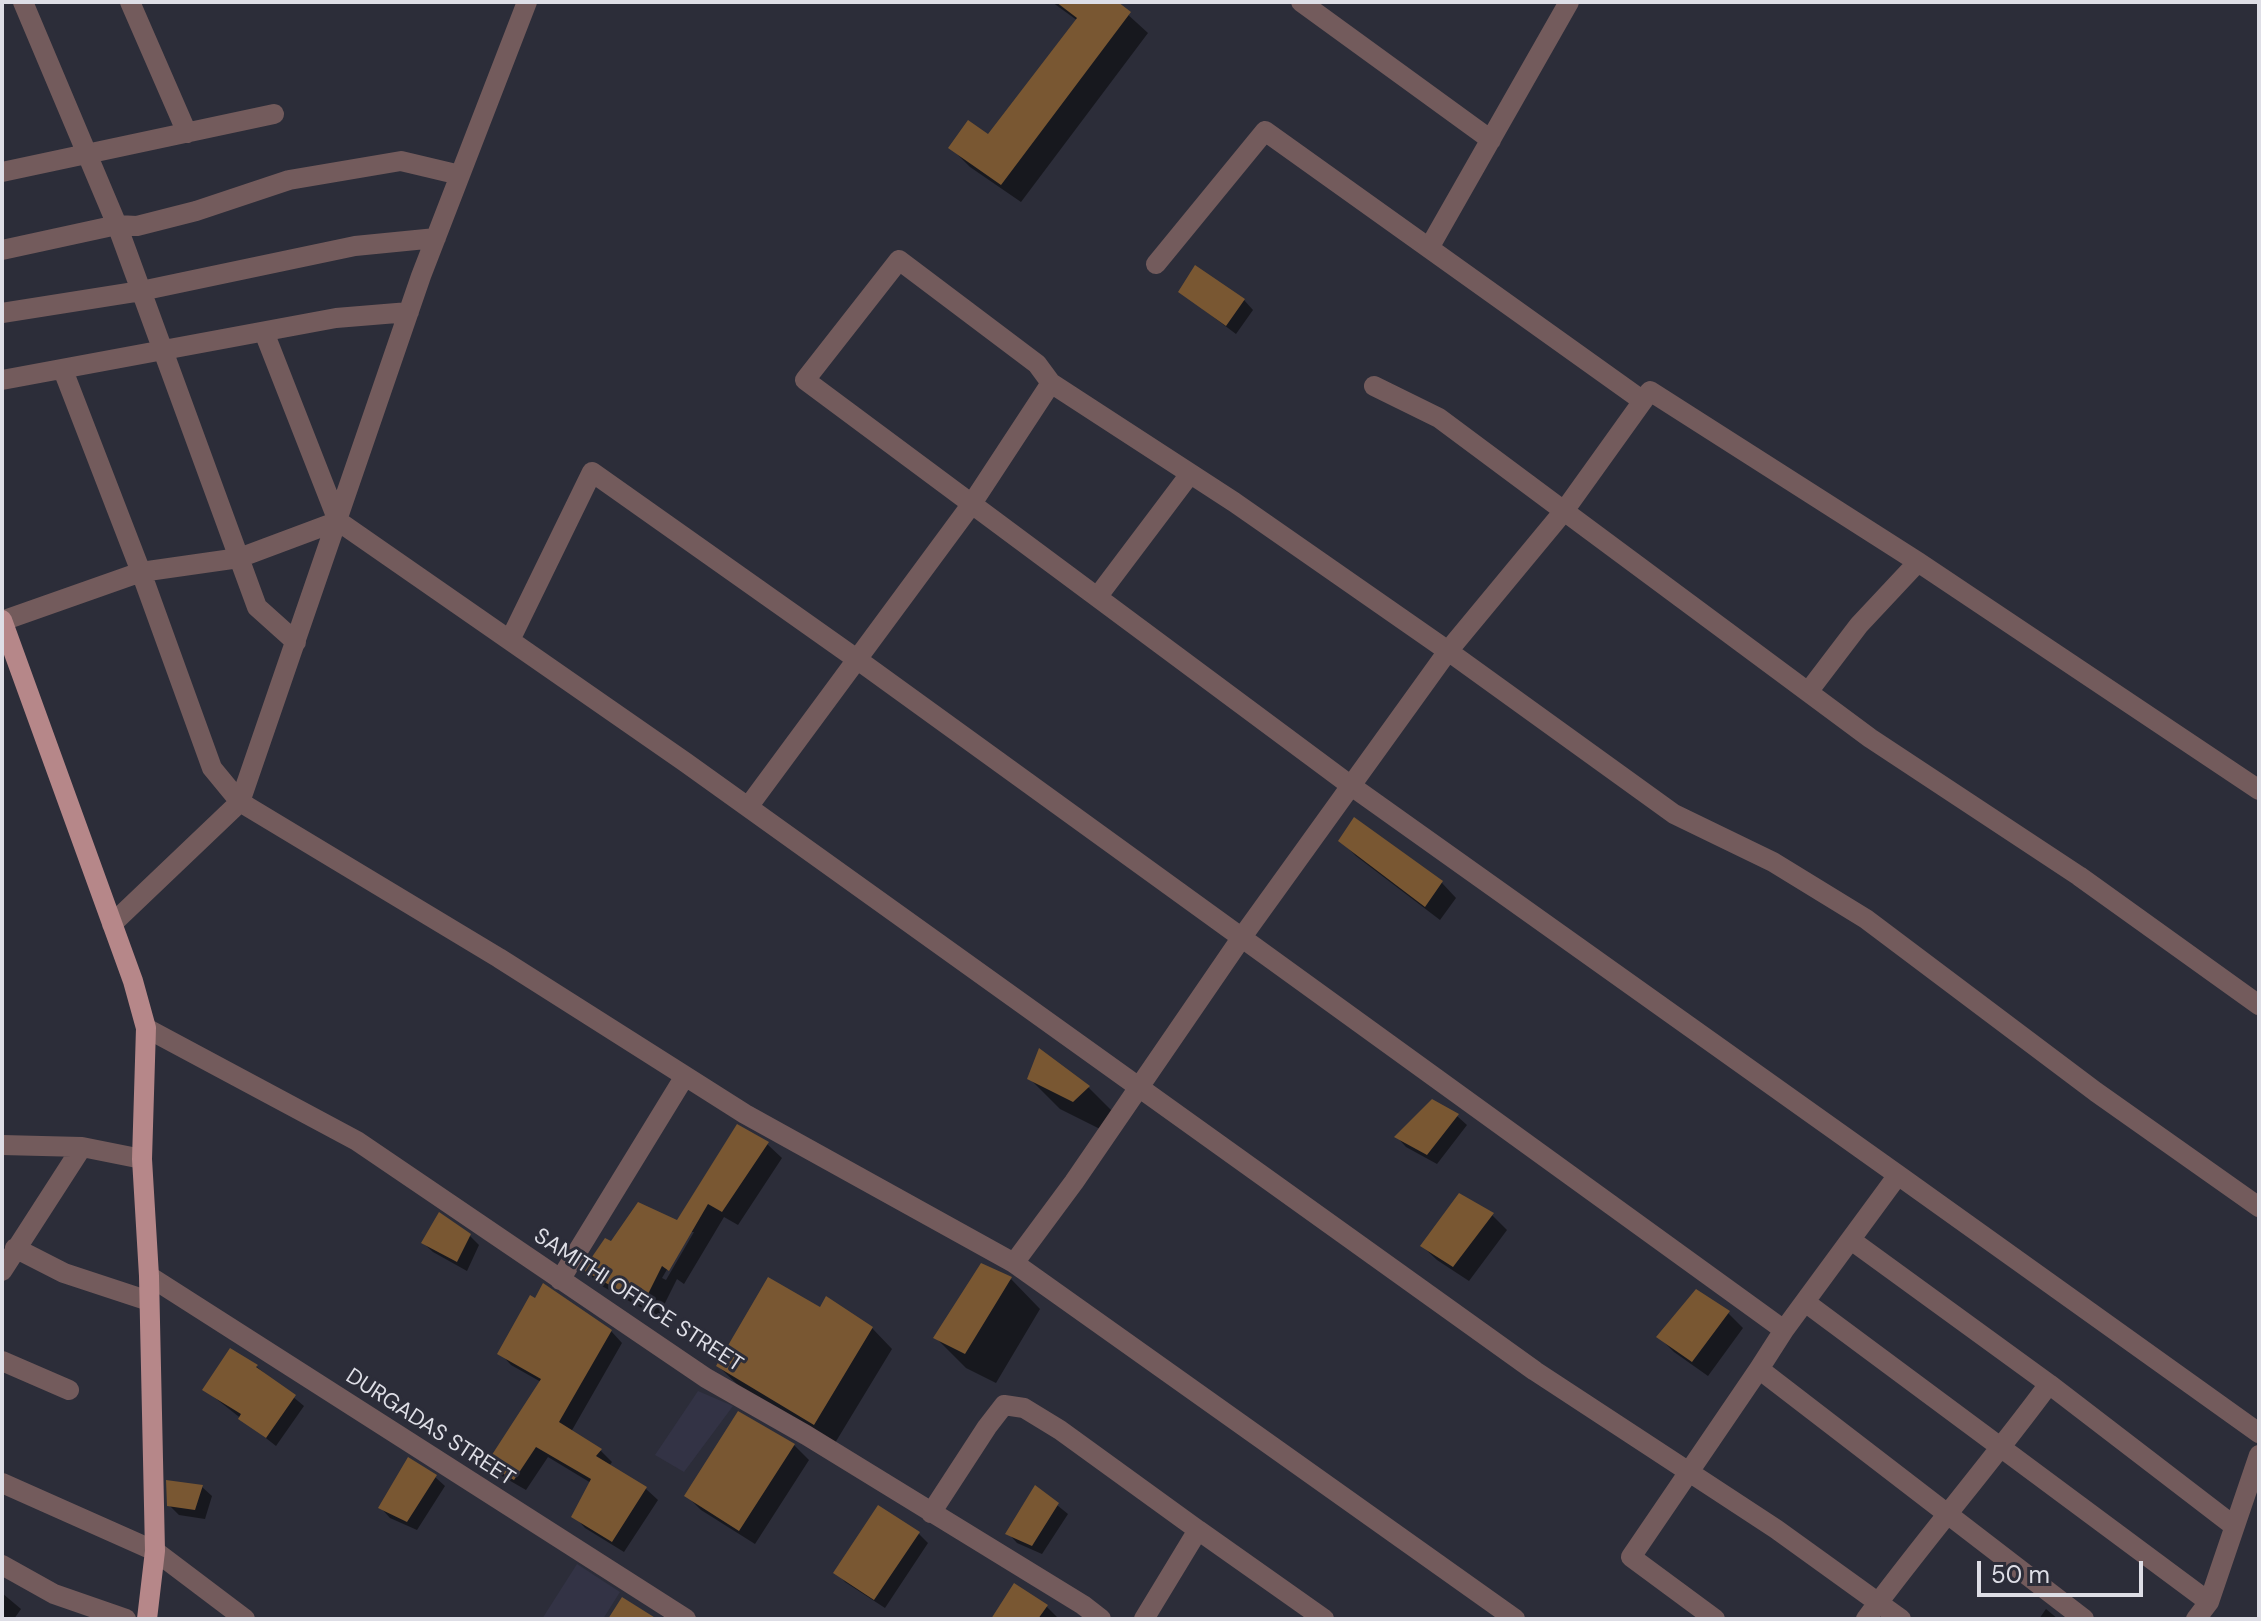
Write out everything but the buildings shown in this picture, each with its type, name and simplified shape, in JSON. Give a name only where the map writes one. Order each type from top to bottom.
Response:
[{"type":"main road","points":[[2,620],[112,924],[146,1028],[142,1159],[149,1276],[155,1551],[147,1619]]},
{"type":"street","points":[[23,2],[117,225],[257,607],[296,642]]},
{"type":"street","points":[[130,2],[187,133]]},
{"type":"street","points":[[1301,2],[1491,140]]},
{"type":"street","points":[[1429,248],[1569,2]]},
{"type":"street","points":[[112,924],[240,802],[409,312],[523,3]]},
{"type":"street","points":[[2,172],[274,114]]},
{"type":"street","points":[[1156,264],[1265,131],[1643,401]]},
{"type":"street","points":[[2,250],[117,225],[137,226],[196,211],[289,180],[401,161],[460,175]]},
{"type":"street","points":[[2,313],[141,291],[355,246],[436,238]]},
{"type":"street","points":[[2259,1207],[2096,1092],[1866,919],[1773,862],[1674,814],[1234,502],[1051,383],[1037,364],[899,260],[805,380],[1350,785],[2259,1433]]},
{"type":"street","points":[[2,380],[336,318],[409,312]]},
{"type":"street","points":[[264,332],[338,521],[748,807],[1535,1371],[1776,1529],[1872,1611],[1901,1619]]},
{"type":"street","points":[[63,370],[212,768],[240,802],[499,958],[745,1114],[1014,1263],[1515,1619]]},
{"type":"street","points":[[748,807],[971,505],[1051,383]]},
{"type":"street","points":[[1374,386],[1439,418],[1870,738],[2079,876],[2259,1005]]},
{"type":"street","points":[[1014,1263],[1074,1182],[1350,785],[1448,651],[1564,511],[1650,391],[1918,562],[2259,790]]},
{"type":"street","points":[[510,640],[592,472],[858,660],[1784,1330]]},
{"type":"street","points":[[1098,596],[1190,474]]},
{"type":"street","points":[[2,620],[141,572],[239,558],[338,521]]},
{"type":"street","points":[[1808,692],[1859,625],[1918,562]]},
{"type":"street","name":"SAMITHI OFFICE STREET","points":[[146,1028],[357,1141],[706,1378],[806,1435],[1101,1619]]},
{"type":"street","points":[[560,1280],[685,1076]]},
{"type":"street","points":[[2,1145],[82,1147],[142,1159]]},
{"type":"street","points":[[2,1271],[82,1147]]},
{"type":"street","points":[[1715,1619],[1631,1557],[1784,1330],[1898,1175]]},
{"type":"street","points":[[1851,1240],[2049,1384],[2234,1526]]},
{"type":"street","points":[[15,1248],[64,1273],[149,1301]]},
{"type":"street","name":"DURGADAS STREET","points":[[149,1276],[686,1619]]},
{"type":"street","points":[[1805,1302],[2000,1450],[2209,1602]]},
{"type":"street","points":[[2,1361],[69,1390]]},
{"type":"street","points":[[1759,1369],[2084,1619]]},
{"type":"street","points":[[1872,1611],[2049,1384]]},
{"type":"street","points":[[931,1513],[1004,1405],[1024,1408],[1060,1430],[1324,1619]]},
{"type":"street","points":[[2196,1619],[2209,1602],[2258,1461]]},
{"type":"street","points":[[2,1483],[155,1551],[245,1619]]},
{"type":"street","points":[[1144,1619],[1198,1530]]},
{"type":"street","points":[[2,1565],[54,1594],[126,1619]]},
{"type":"shaded area","points":[[698,1391],[733,1406],[684,1472],[655,1455]]},
{"type":"shaded area","points":[[577,1564],[620,1592],[603,1619],[542,1619]]}]
